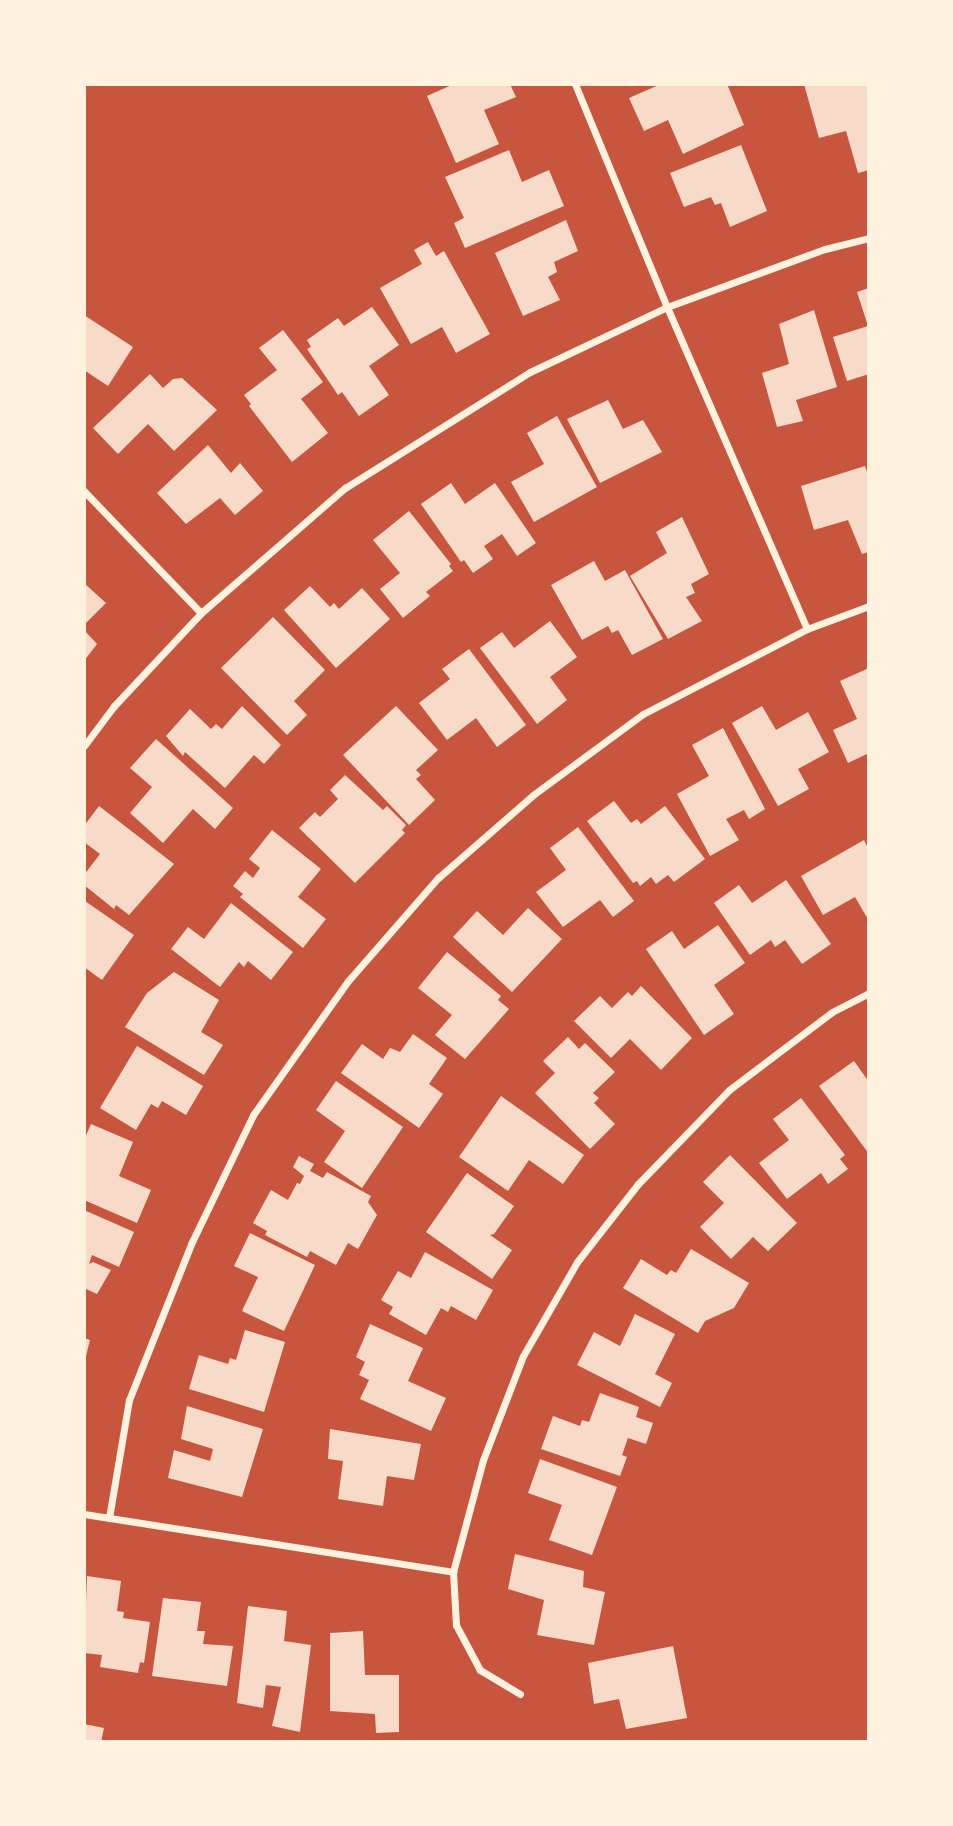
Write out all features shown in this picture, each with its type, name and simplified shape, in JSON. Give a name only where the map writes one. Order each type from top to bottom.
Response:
[{"type":"street","points":[[575,84],[667,307],[807,629]]},
{"type":"street","points":[[84,746],[114,706],[201,613],[345,488],[530,372],[667,307],[825,249],[869,238]]},
{"type":"street","points":[[84,491],[201,613]]},
{"type":"street","points":[[109,1518],[129,1400],[191,1244],[253,1115],[348,981],[438,878],[533,795],[643,714],[807,629],[869,606]]},
{"type":"street","points":[[520,1694],[480,1670],[456,1625],[453,1572],[483,1460],[523,1356],[576,1262],[638,1184],[729,1090],[832,1012],[869,993]]},
{"type":"street","points":[[84,1514],[453,1572]]},
{"type":"building","points":[[454,84],[510,84],[516,97],[484,110],[499,144],[456,163],[427,96]]},
{"type":"building","points":[[661,84],[727,84],[744,125],[683,154],[668,120],[644,131],[629,98]]},
{"type":"building","points":[[804,84],[869,84],[869,170],[858,173],[846,131],[819,138]]},
{"type":"building","points":[[741,145],[767,211],[730,227],[721,203],[715,205],[711,197],[684,207],[670,173]]},
{"type":"building","points":[[509,150],[522,182],[549,170],[564,206],[465,248],[454,223],[464,218],[445,177]]},
{"type":"building","points":[[566,220],[578,251],[554,262],[557,272],[548,277],[560,300],[523,316],[495,253]]},
{"type":"building","points":[[428,242],[436,256],[444,251],[490,334],[456,353],[442,327],[411,344],[380,288],[422,264],[414,250]]},
{"type":"building","points":[[869,288],[869,374],[847,381],[833,337],[868,326],[857,292]]},
{"type":"building","points":[[372,307],[399,345],[369,366],[389,395],[359,416],[342,392],[338,395],[307,349],[311,347],[307,340],[338,318],[344,326]]},
{"type":"building","points":[[814,310],[837,387],[796,400],[803,421],[777,427],[762,373],[789,364],[779,324]]},
{"type":"building","points":[[84,315],[133,347],[108,386],[84,370]]},
{"type":"building","points":[[283,330],[323,382],[301,399],[328,433],[292,462],[249,406],[251,404],[244,395],[277,370],[259,348]]},
{"type":"building","points":[[150,374],[163,388],[173,379],[182,378],[217,410],[174,451],[148,424],[118,454],[93,428]]},
{"type":"building","points":[[608,400],[623,429],[643,420],[662,452],[600,483],[567,419]]},
{"type":"building","points":[[557,416],[597,487],[534,522],[511,482],[544,464],[527,433]]},
{"type":"building","points":[[208,445],[231,473],[240,463],[263,491],[235,515],[220,498],[186,524],[157,493]]},
{"type":"building","points":[[865,466],[869,478],[869,552],[862,554],[848,520],[814,530],[801,486]]},
{"type":"building","points":[[451,483],[465,504],[495,483],[536,543],[517,556],[502,534],[484,546],[493,559],[473,573],[464,560],[461,562],[421,504]]},
{"type":"building","points":[[409,511],[451,564],[449,566],[453,571],[426,592],[430,596],[403,618],[380,589],[400,573],[373,540]]},
{"type":"building","points":[[682,517],[709,574],[691,584],[695,593],[686,597],[702,621],[668,639],[630,576],[667,553],[656,532]]},
{"type":"building","points":[[594,561],[605,581],[625,570],[663,639],[632,655],[618,630],[612,633],[608,626],[582,640],[551,585]]},
{"type":"building","points":[[84,583],[106,603],[84,625]]},
{"type":"building","points":[[310,586],[330,607],[334,603],[339,609],[362,588],[390,619],[336,668],[284,610]]},
{"type":"building","points":[[273,617],[325,670],[294,701],[307,715],[287,735],[221,668]]},
{"type":"building","points":[[550,621],[577,657],[550,677],[567,700],[537,724],[480,648],[502,632],[514,648]]},
{"type":"building","points":[[84,630],[97,644],[84,661]]},
{"type":"building","points":[[469,649],[526,725],[497,747],[476,718],[447,740],[419,703],[450,679],[442,669]]},
{"type":"building","points":[[869,668],[869,753],[848,763],[833,730],[857,719],[840,681]]},
{"type":"building","points":[[242,706],[281,745],[264,764],[254,755],[225,788],[185,752],[183,756],[166,736],[190,709],[211,729],[216,724],[222,729]]},
{"type":"building","points":[[396,706],[438,750],[416,770],[421,775],[416,779],[435,800],[409,825],[343,755]]},
{"type":"building","points":[[762,706],[776,730],[808,712],[829,752],[798,769],[809,789],[778,806],[732,723]]},
{"type":"building","points":[[723,728],[765,809],[749,819],[744,810],[726,819],[739,840],[710,856],[677,794],[709,776],[692,745]]},
{"type":"building","points":[[156,739],[233,808],[215,829],[193,809],[163,843],[130,813],[152,787],[130,768]]},
{"type":"building","points":[[345,775],[383,810],[387,806],[406,825],[402,830],[405,833],[355,883],[299,828],[315,812],[320,817],[338,799],[330,790]]},
{"type":"building","points":[[614,801],[631,823],[637,819],[641,824],[665,806],[705,859],[674,882],[668,875],[656,884],[651,877],[640,886],[637,881],[633,883],[587,821]]},
{"type":"building","points":[[99,806],[174,864],[129,915],[116,905],[114,909],[84,885],[84,875],[100,854],[84,842],[84,826]]},
{"type":"building","points":[[578,827],[634,901],[613,917],[600,900],[563,927],[536,892],[566,870],[550,848]]},
{"type":"building","points":[[272,830],[321,869],[298,897],[326,919],[303,948],[240,897],[243,894],[233,886],[245,871],[253,878],[260,868],[249,859]]},
{"type":"building","points":[[864,840],[869,850],[869,921],[855,897],[823,915],[801,876]]},
{"type":"building","points":[[786,880],[831,944],[802,964],[785,940],[775,947],[771,940],[750,955],[714,903],[739,885],[752,903]]},
{"type":"building","points":[[85,901],[134,935],[102,980],[84,967]]},
{"type":"building","points":[[231,903],[293,952],[271,980],[248,961],[244,967],[239,962],[220,987],[171,949],[188,927],[204,939]]},
{"type":"building","points":[[528,908],[562,939],[512,992],[453,937],[477,911],[503,935]]},
{"type":"building","points":[[718,925],[745,963],[714,985],[734,1014],[704,1035],[646,949],[672,931],[684,949]]},
{"type":"building","points":[[447,952],[501,996],[498,1000],[509,1009],[465,1059],[435,1035],[452,1015],[418,988]]},
{"type":"building","points":[[174,972],[219,1000],[201,1032],[223,1045],[204,1075],[125,1027],[147,993]]},
{"type":"building","points":[[641,986],[692,1038],[661,1070],[630,1039],[611,1058],[574,1021],[600,996],[612,1008],[628,992],[632,996]]},
{"type":"building","points":[[413,1034],[447,1058],[429,1084],[443,1094],[419,1128],[341,1073],[362,1044],[383,1059],[390,1048],[400,1052]]},
{"type":"building","points":[[568,1037],[579,1049],[585,1043],[615,1072],[593,1093],[599,1098],[594,1103],[615,1124],[590,1149],[535,1093],[555,1073],[543,1061]]},
{"type":"building","points":[[137,1046],[203,1086],[186,1115],[162,1101],[158,1108],[151,1104],[136,1130],[100,1108]]},
{"type":"building","points":[[854,1061],[869,1082],[869,1154],[819,1086]]},
{"type":"building","points":[[336,1081],[403,1127],[362,1188],[324,1162],[345,1131],[316,1110]]},
{"type":"building","points":[[501,1096],[584,1155],[563,1184],[529,1160],[508,1191],[459,1157]]},
{"type":"building","points":[[801,1098],[845,1155],[840,1159],[848,1169],[828,1184],[821,1173],[787,1199],[759,1163],[789,1140],[773,1119]]},
{"type":"building","points":[[91,1124],[133,1142],[119,1176],[151,1190],[137,1223],[84,1200],[84,1140]]},
{"type":"building","points":[[730,1155],[797,1223],[768,1251],[753,1237],[731,1259],[700,1227],[724,1203],[703,1182]]},
{"type":"building","points":[[299,1156],[314,1164],[310,1171],[323,1178],[327,1172],[371,1196],[368,1202],[377,1215],[358,1249],[348,1243],[336,1265],[310,1251],[307,1257],[265,1235],[267,1231],[253,1223],[271,1190],[288,1200],[297,1183],[300,1184],[304,1176],[293,1167]]},
{"type":"building","points":[[467,1173],[514,1206],[494,1234],[490,1235],[512,1250],[492,1279],[426,1232]]},
{"type":"building","points":[[84,1210],[134,1232],[119,1267],[92,1255],[89,1264],[93,1262],[111,1270],[97,1294],[84,1288]]},
{"type":"building","points":[[250,1233],[315,1265],[284,1331],[242,1311],[258,1277],[234,1266]]},
{"type":"building","points":[[691,1249],[749,1283],[734,1308],[705,1321],[698,1333],[623,1288],[641,1259],[667,1275],[671,1270],[676,1273]]},
{"type":"building","points":[[425,1252],[493,1290],[476,1320],[451,1306],[448,1312],[441,1308],[426,1335],[389,1314],[393,1307],[381,1300],[398,1271],[411,1278]]},
{"type":"building","points":[[635,1314],[675,1334],[655,1374],[672,1383],[660,1407],[577,1365],[594,1332],[620,1346]]},
{"type":"building","points":[[370,1324],[423,1348],[408,1381],[446,1398],[431,1431],[360,1399],[369,1380],[359,1375],[365,1362],[356,1357]]},
{"type":"building","points":[[245,1330],[285,1342],[264,1412],[189,1389],[199,1355],[228,1364],[230,1358],[236,1360]]},
{"type":"building","points":[[84,1338],[90,1340],[85,1360],[84,1360]]},
{"type":"building","points":[[600,1393],[639,1407],[636,1417],[653,1423],[646,1444],[628,1438],[622,1455],[627,1457],[620,1476],[541,1449],[553,1416],[580,1426],[582,1420],[589,1422]]},
{"type":"building","points":[[187,1406],[263,1429],[242,1497],[168,1478],[174,1450],[210,1461],[213,1449],[181,1439]]},
{"type":"building","points":[[330,1429],[421,1444],[414,1480],[387,1476],[383,1506],[338,1499],[343,1461],[328,1459]]},
{"type":"building","points":[[540,1459],[617,1487],[592,1555],[549,1540],[562,1505],[528,1493]]},
{"type":"building","points":[[515,1554],[584,1571],[583,1587],[605,1592],[594,1645],[537,1635],[544,1600],[508,1589]]},
{"type":"building","points":[[87,1576],[121,1581],[117,1611],[124,1612],[123,1618],[150,1622],[144,1663],[140,1662],[138,1673],[100,1667],[102,1655],[84,1653]]},
{"type":"building","points":[[163,1598],[201,1602],[197,1631],[205,1631],[203,1644],[233,1646],[227,1686],[152,1676]]},
{"type":"building","points":[[248,1606],[287,1611],[284,1641],[311,1645],[300,1732],[272,1726],[281,1687],[266,1685],[263,1708],[237,1703]]},
{"type":"building","points":[[363,1631],[365,1675],[399,1675],[399,1732],[376,1733],[375,1714],[330,1711],[330,1633]]},
{"type":"building","points":[[673,1646],[687,1718],[626,1729],[619,1699],[594,1704],[588,1663]]},
{"type":"building","points":[[84,1724],[104,1728],[101,1742],[84,1742]]}]
